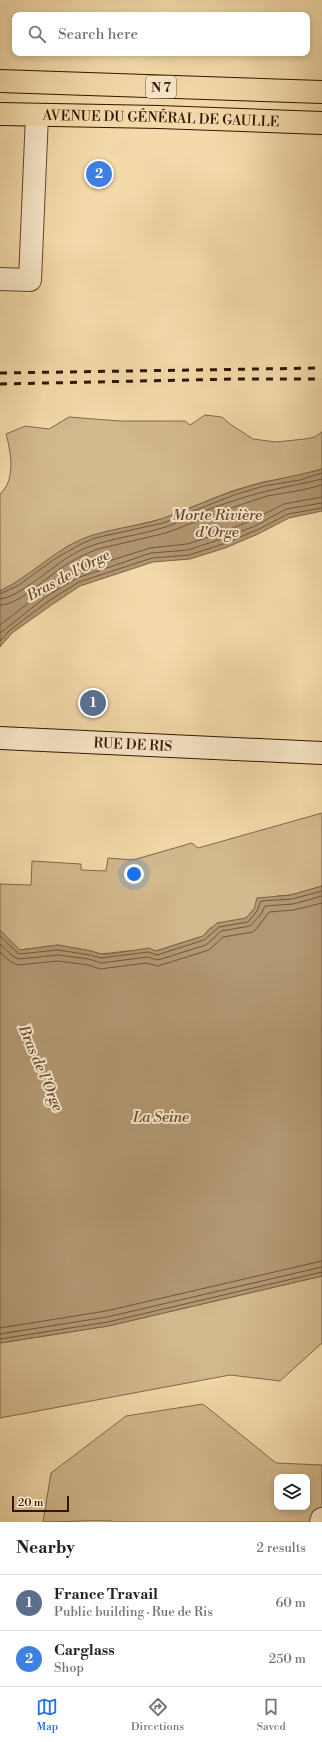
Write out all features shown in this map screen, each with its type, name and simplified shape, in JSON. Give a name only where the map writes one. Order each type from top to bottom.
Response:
[{"type":"main road","name":"N 7","points":[[0,81],[322,92]]},
{"type":"main road","name":"AVENUE DU GÉNÉRAL DE GAULLE","points":[[0,114],[166,117],[322,123]]},
{"type":"main road","points":[[0,279],[30,280],[37,115]]},
{"type":"main road","name":"RUE DE RIS","points":[[0,738],[322,753]]},
{"type":"shaded area","points":[[205,415],[222,417],[253,439],[276,442],[315,437],[322,432],[322,469],[299,476],[263,482],[232,491],[162,519],[94,535],[66,547],[17,582],[0,591],[0,494],[8,481],[11,466],[11,457],[6,434],[25,426],[49,429],[69,417],[120,421],[185,421],[190,425]]},
{"type":"shaded area","points":[[322,813],[322,886],[291,895],[277,896],[254,909],[246,918],[210,928],[203,936],[156,951],[127,951],[101,954],[58,945],[20,950],[0,930],[0,884],[31,885],[32,861],[81,864],[81,870],[106,871],[108,858],[133,860],[192,843],[198,848]]},
{"type":"shaded area","points":[[322,1276],[322,1343],[280,1381],[230,1375],[0,1418],[0,1343],[108,1326]]},
{"type":"shaded area","points":[[203,1404],[276,1463],[322,1465],[322,1522],[43,1522],[51,1473],[126,1416]]},
{"type":"water","name":"Morte Rivière d'Orge","points":[[322,469],[322,511],[289,518],[258,534],[225,548],[190,559],[153,562],[80,586],[12,633],[0,647],[0,591],[21,579],[71,544],[101,533],[161,519],[245,488]]},
{"type":"water","name":"La Seine","points":[[322,886],[322,1276],[108,1326],[0,1343],[0,930],[20,950],[58,945],[101,954],[149,948],[156,951],[203,936],[217,923],[246,918],[254,909],[257,898],[291,895]]},
{"type":"railway","points":[[0,373],[322,368]]},
{"type":"railway","points":[[0,384],[235,379],[322,379]]},
{"type":"place","name":"Carglass","points":[[99,174]]},
{"type":"place","name":"France Travail","points":[[93,703]]},
{"type":"water label","name":"Bras de l'Orge","points":[[68,575]]},
{"type":"water label","name":"Bras de l'Orge","points":[[41,1068]]}]
